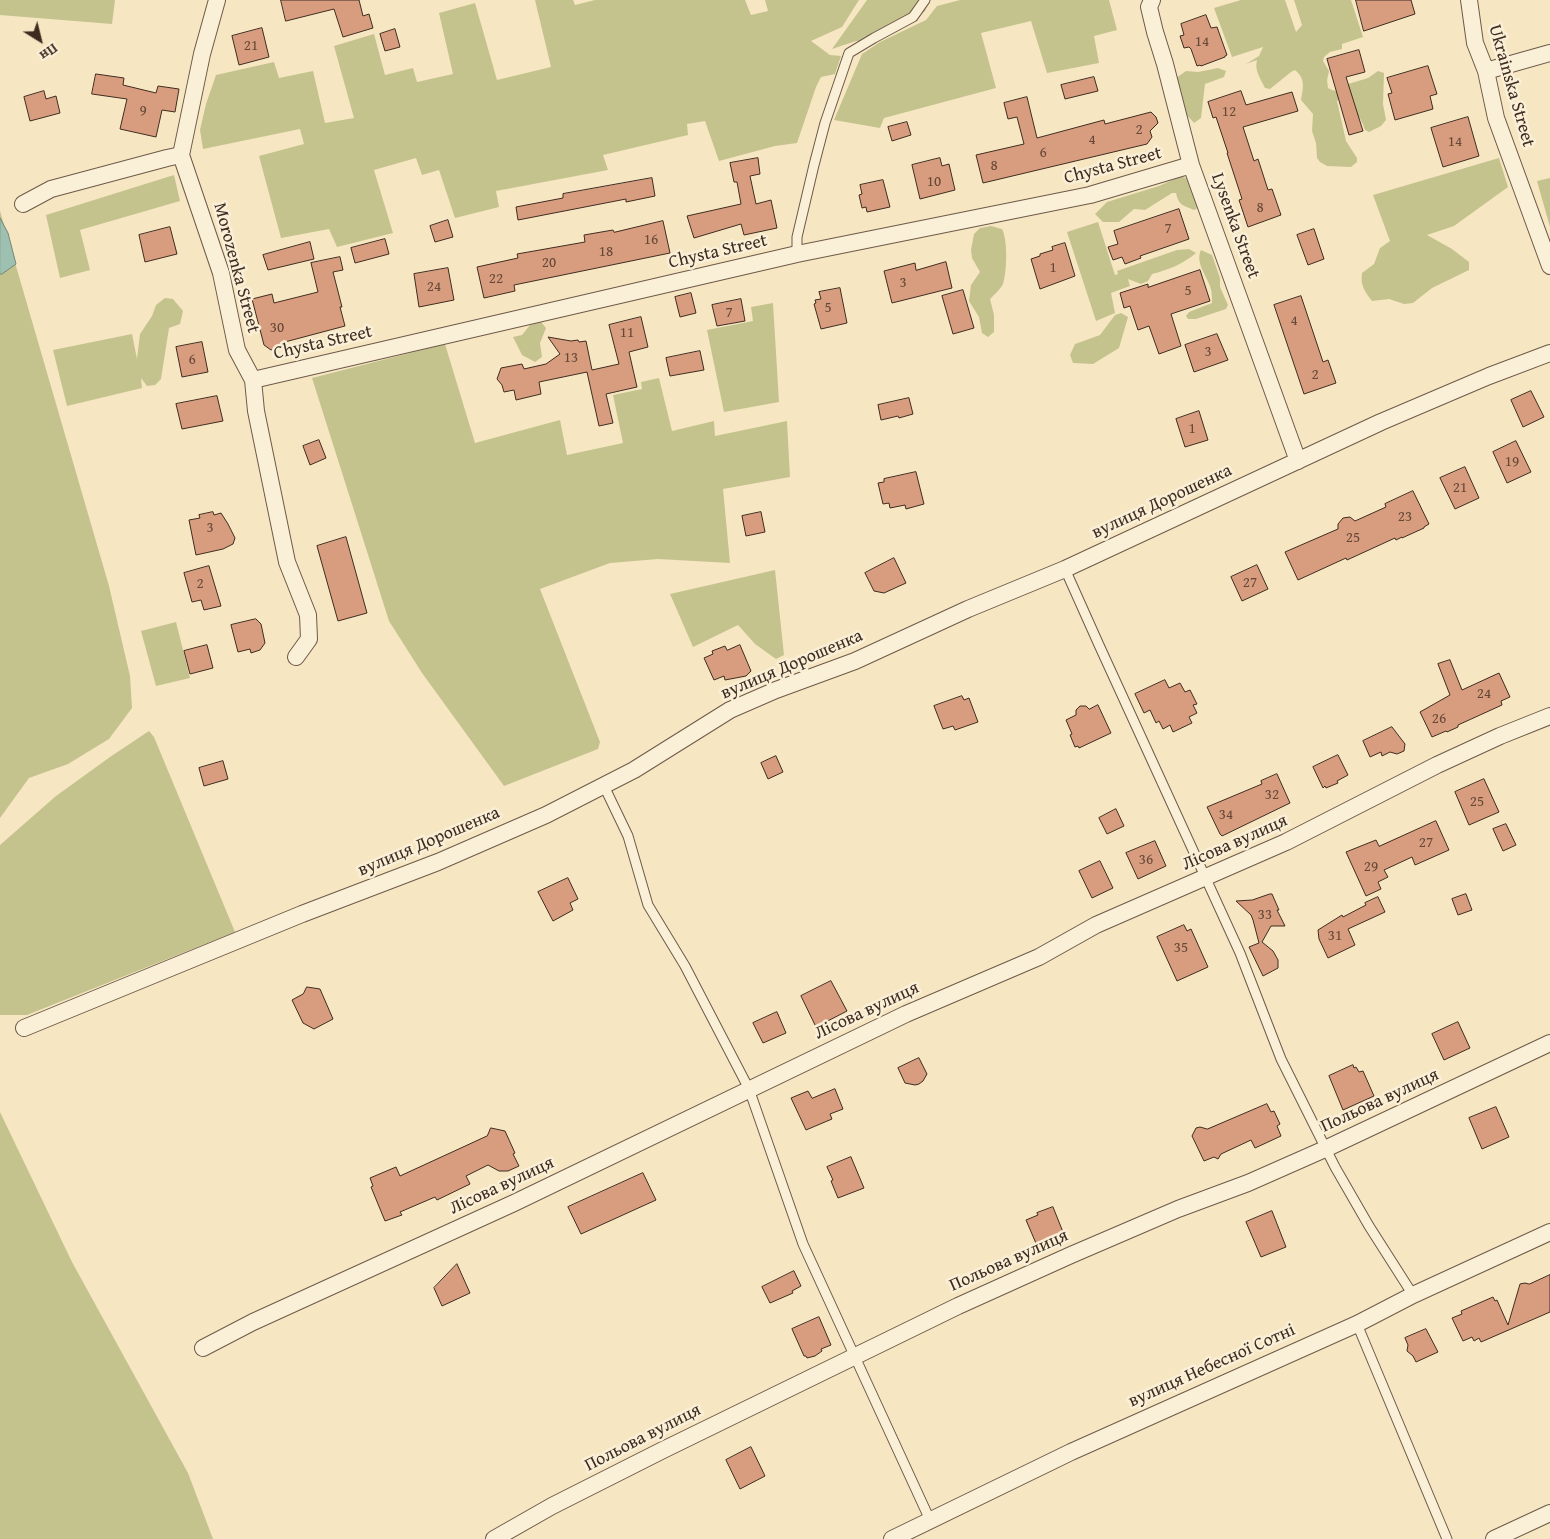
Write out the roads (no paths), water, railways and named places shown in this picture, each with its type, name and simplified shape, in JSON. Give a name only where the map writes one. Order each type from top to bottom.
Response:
[{"type":"street","name":"Morozenka Street","points":[[217,0],[202,54],[182,155],[221,273],[238,350],[253,380],[256,411],[287,562],[308,615],[309,639],[296,657]]},
{"type":"street","name":"Lysenka Street","points":[[1152,0],[1149,8],[1192,165],[1298,462]]},
{"type":"street","name":"Ukrainska Street","points":[[1469,0],[1475,43],[1486,71],[1496,118],[1550,266]]},
{"type":"street","points":[[1486,71],[1550,53]]},
{"type":"street","points":[[23,204],[51,189],[182,155]]},
{"type":"street","name":"Chysta Street","points":[[253,380],[798,254],[1090,195],[1192,165]]},
{"type":"street","name":"вулиця Дорошенка","points":[[24,1028],[302,914],[438,862],[546,815],[634,770],[730,710],[776,690],[855,661],[968,609],[1066,569],[1381,422],[1489,376],[1550,353]]},
{"type":"street","name":"Лісова вулиця","points":[[203,1348],[253,1322],[514,1202],[906,1014],[1039,957],[1096,925],[1286,842],[1437,765],[1500,736],[1550,716]]},
{"type":"street","name":"Польова вулиця","points":[[494,1539],[552,1506],[958,1306],[1178,1209],[1248,1183],[1325,1149],[1550,1042]]},
{"type":"street","name":"вулиця Небесної Сотні","points":[[892,1539],[1071,1452],[1357,1324],[1550,1232]]},
{"type":"street","points":[[1494,1539],[1549,1516]]},
{"type":"lane","points":[[798,254],[797,237],[814,165],[825,123],[849,53],[913,17],[925,0]]},
{"type":"lane","points":[[1066,569],[1240,953],[1281,1059],[1325,1149],[1369,1226],[1413,1296]]},
{"type":"lane","points":[[604,786],[628,836],[648,906],[685,966],[749,1090],[803,1244],[930,1520]]},
{"type":"lane","points":[[1357,1324],[1447,1539]]}]
